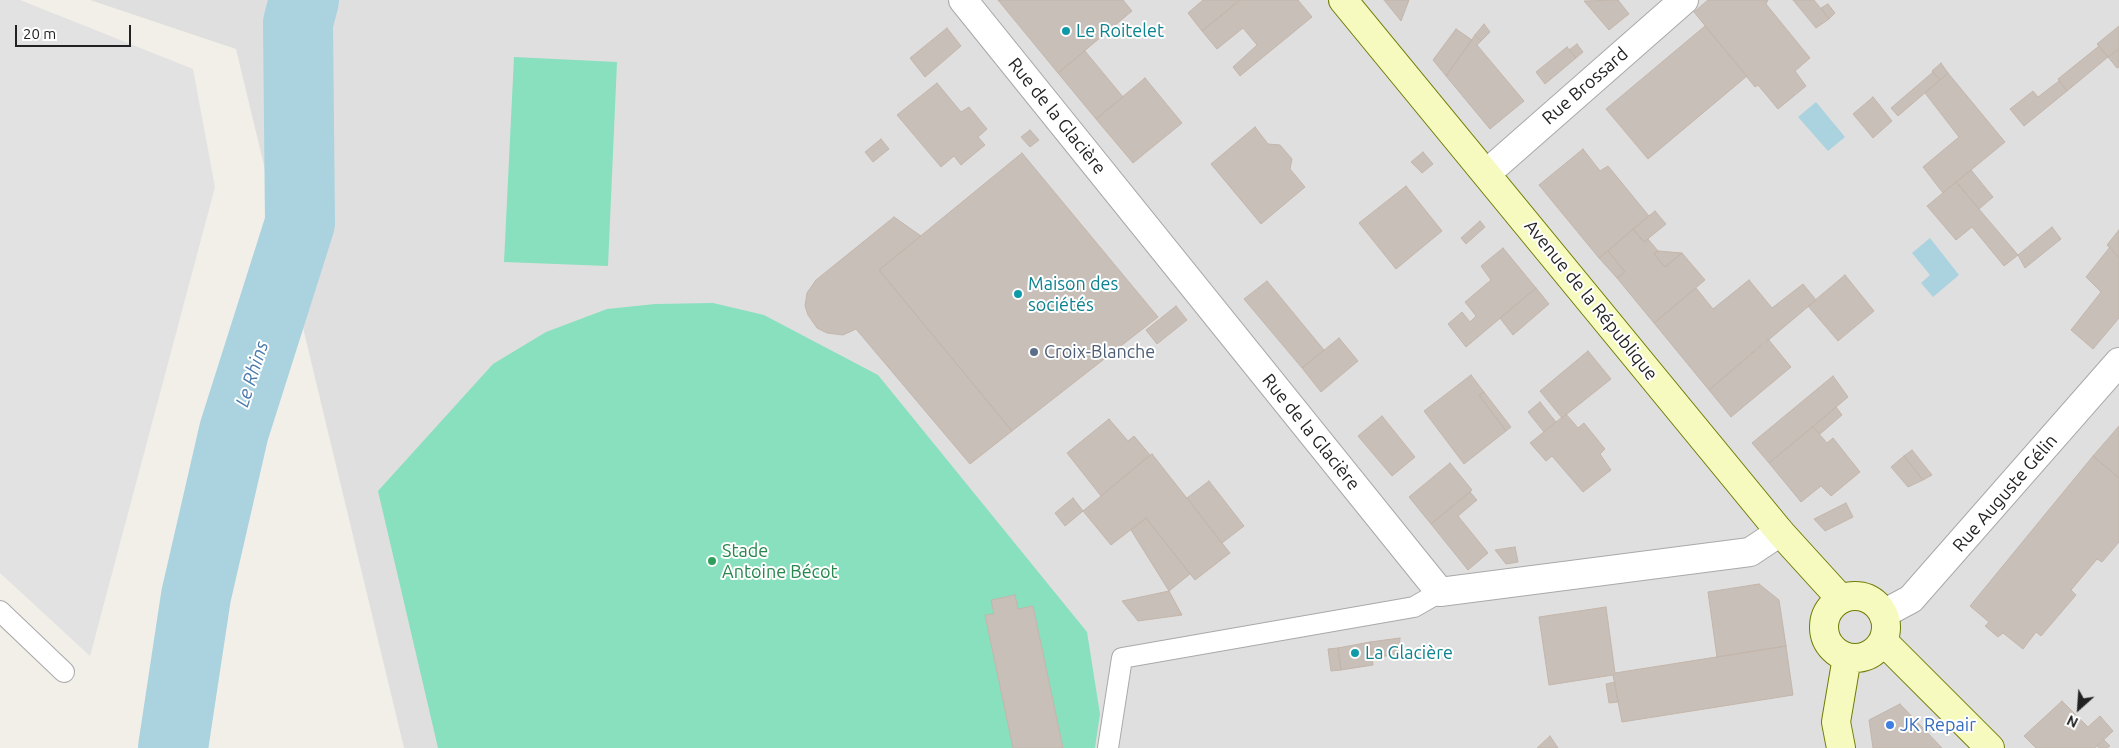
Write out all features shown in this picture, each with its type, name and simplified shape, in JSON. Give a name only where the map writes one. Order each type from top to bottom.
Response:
[{"type":"main road","name":"Avenue de la République","points":[[1343,0],[1780,532],[1840,600]]},
{"type":"main road","points":[[1860,596],[1870,599],[1878,605],[1884,614],[1886,633],[1876,650],[1867,656],[1857,658],[1846,657],[1832,647],[1827,639],[1824,630],[1828,612],[1840,600],[1860,596]]},
{"type":"main road","points":[[1882,642],[1990,748]]},
{"type":"main road","points":[[1840,748],[1836,722],[1846,657]]},
{"type":"street","name":"Rue de la Glacière","points":[[963,0],[1440,592]]},
{"type":"street","name":"Rue Brossard","points":[[1486,173],[1684,0]]},
{"type":"street","name":"Rue Auguste Gélin","points":[[1884,614],[1911,599],[2119,362]]},
{"type":"street","points":[[1440,592],[1750,552],[1780,532]]},
{"type":"lane","points":[[1108,748],[1122,658],[1414,607],[1440,592]]},
{"type":"lane","points":[[0,611],[64,672]]},
{"type":"shaded area","points":[[0,0],[20,0],[193,69],[215,187],[90,656],[0,573]]},
{"type":"shaded area","points":[[90,0],[2119,0],[2119,748],[404,748],[236,49]]},
{"type":"green space","points":[[514,57],[617,62],[608,266],[504,262]]},
{"type":"green space","name":"Stade Antoine Bécot","points":[[713,303],[764,315],[878,375],[1087,632],[1100,714],[1095,748],[438,748],[378,491],[493,364],[546,332],[607,309],[655,304]]},
{"type":"water","points":[[1816,102],[1845,137],[1828,151],[1798,117]]},
{"type":"water","points":[[1930,238],[1959,275],[1933,297],[1921,283],[1930,275],[1912,253]]},
{"type":"building","name":"Le Roitelet","points":[[998,0],[1123,0],[1132,11],[1058,73]]},
{"type":"building","points":[[1203,0],[1240,0],[1202,31],[1188,13]]},
{"type":"building","points":[[1240,0],[1298,0],[1312,17],[1240,76],[1233,67],[1257,45],[1243,28],[1217,49],[1202,31]]},
{"type":"building","points":[[1384,0],[1409,0],[1401,21]]},
{"type":"building","points":[[1618,0],[1629,14],[1609,30],[1584,1]]},
{"type":"building","points":[[1708,0],[1768,0],[1766,4],[1810,58],[1795,71],[1806,86],[1778,109],[1758,85],[1755,87],[1694,12]]},
{"type":"building","points":[[1793,0],[1814,0],[1829,19],[1816,28]]},
{"type":"building","points":[[1828,4],[1835,13],[1829,19],[1821,8]]},
{"type":"building","points":[[1484,24],[1490,32],[1481,41],[1475,35]]},
{"type":"building","points":[[1705,26],[1747,76],[1648,159],[1606,109]]},
{"type":"building","points":[[2119,26],[2119,49],[2108,57],[2097,44]]},
{"type":"building","points":[[947,28],[961,46],[925,77],[910,58]]},
{"type":"building","points":[[1456,29],[1472,40],[1446,76],[1433,60]]},
{"type":"building","points":[[1475,35],[1481,41],[1477,45],[1524,101],[1490,129],[1446,76]]},
{"type":"building","points":[[1577,44],[1583,52],[1576,58],[1569,50]]},
{"type":"building","points":[[2099,46],[2108,57],[2067,91],[2058,79]]},
{"type":"building","points":[[1567,47],[1576,58],[1545,84],[1536,72]]},
{"type":"building","points":[[2119,49],[2119,67],[2117,68],[2108,57]]},
{"type":"building","points":[[1085,51],[1123,97],[1096,119],[1058,73]]},
{"type":"building","points":[[1941,63],[1948,73],[1940,80],[1932,71]]},
{"type":"building","points":[[1933,72],[1940,80],[1898,116],[1891,108]]},
{"type":"building","points":[[1948,73],[2005,142],[1943,193],[1923,167],[1959,137],[1925,93]]},
{"type":"building","points":[[1145,78],[1182,123],[1133,163],[1096,119]]},
{"type":"building","points":[[2059,81],[2067,91],[2024,126],[2010,109],[2033,91],[2038,97]]},
{"type":"building","points":[[937,83],[961,112],[969,107],[987,129],[978,137],[985,145],[961,165],[954,156],[941,167],[897,115]]},
{"type":"building","points":[[1873,97],[1892,121],[1873,138],[1853,114]]},
{"type":"building","points":[[1255,127],[1268,144],[1280,145],[1292,159],[1290,169],[1305,187],[1261,224],[1211,164]]},
{"type":"building","points":[[1030,130],[1039,140],[1030,147],[1021,137]]},
{"type":"building","points":[[881,139],[889,149],[873,162],[865,152]]},
{"type":"building","points":[[1583,149],[1600,171],[1608,166],[1649,216],[1599,258],[1539,185]]},
{"type":"building","points":[[1423,152],[1433,164],[1422,173],[1411,162]]},
{"type":"building","name":"Maison des sociétés","points":[[1022,153],[1158,317],[1012,431],[879,270]]},
{"type":"building","points":[[1971,170],[1993,197],[1979,209],[1956,182]]},
{"type":"building","points":[[1956,182],[2018,255],[2004,266],[1972,227],[1956,240],[1927,206]]},
{"type":"building","points":[[1406,186],[1442,231],[1396,269],[1359,223]]},
{"type":"building","points":[[1655,211],[1666,224],[1644,242],[1633,229]]},
{"type":"building","points":[[894,217],[921,236],[879,270],[1012,431],[970,464],[856,329],[843,335],[827,333],[817,328],[808,315],[805,306],[807,293],[816,280]]},
{"type":"building","points":[[1480,221],[1485,227],[1466,244],[1461,238]]},
{"type":"building","points":[[2052,227],[2061,239],[2025,268],[2018,255]]},
{"type":"building","points":[[1633,229],[1644,242],[1648,239],[1658,251],[1654,254],[1665,267],[1682,253],[1705,280],[1654,323],[1617,278],[1625,272],[1608,251]]},
{"type":"building","points":[[2119,230],[2119,258],[2107,245]]},
{"type":"building","points":[[2110,247],[2119,258],[2119,318],[2093,349],[2071,330],[2101,292],[2086,277]]},
{"type":"building","points":[[1503,248],[1536,288],[1466,347],[1448,324],[1462,312],[1470,322],[1476,316],[1465,302],[1491,280],[1481,266]]},
{"type":"building","points":[[1608,251],[1625,272],[1617,278],[1599,258]]},
{"type":"building","points":[[1658,251],[1682,253],[1665,267],[1654,254]]},
{"type":"building","points":[[1845,275],[1874,311],[1838,341],[1808,306]]},
{"type":"building","points":[[1749,280],[1772,308],[1803,284],[1816,300],[1709,390],[1654,323],[1696,288],[1713,309]]},
{"type":"building","points":[[1267,281],[1324,350],[1302,368],[1244,299]]},
{"type":"building","points":[[1536,288],[1549,304],[1513,335],[1500,318]]},
{"type":"building","points":[[1176,306],[1187,320],[1157,344],[1146,330]]},
{"type":"building","points":[[1339,338],[1358,361],[1321,392],[1302,368]]},
{"type":"building","points":[[1768,339],[1791,367],[1731,417],[1709,390]]},
{"type":"building","points":[[1588,351],[1611,379],[1562,418],[1540,391]]},
{"type":"building","points":[[1471,375],[1484,392],[1479,395],[1506,431],[1464,464],[1424,411]]},
{"type":"building","points":[[1833,376],[1848,397],[1769,463],[1752,443]]},
{"type":"building","points":[[1484,392],[1511,427],[1506,431],[1479,395]]},
{"type":"building","points":[[1540,402],[1556,422],[1544,432],[1528,412]]},
{"type":"building","points":[[1836,407],[1842,415],[1820,434],[1813,427]]},
{"type":"building","points":[[1566,414],[1578,428],[1584,423],[1605,449],[1600,454],[1611,470],[1583,492],[1552,456],[1546,461],[1530,443]]},
{"type":"building","points":[[1382,416],[1415,457],[1392,476],[1358,436]]},
{"type":"building","points":[[1109,419],[1128,441],[1134,436],[1150,455],[1101,496],[1067,453]]},
{"type":"building","points":[[2119,426],[2119,478],[2093,456]]},
{"type":"building","points":[[1813,427],[1827,443],[1833,438],[1860,472],[1831,496],[1821,486],[1801,502],[1769,463]]},
{"type":"building","points":[[1912,450],[1932,475],[1923,480],[1904,456]]},
{"type":"building","points":[[1152,454],[1230,553],[1195,580],[1146,518],[1111,545],[1083,511]]},
{"type":"building","points":[[1904,456],[1923,480],[1908,487],[1891,467]]},
{"type":"building","points":[[2093,456],[2119,478],[2119,542],[2102,562],[2097,559],[2071,590],[2076,595],[2041,636],[2036,632],[2023,649],[2003,633],[1998,637],[1985,626],[1989,622],[1970,606]]},
{"type":"building","points":[[1450,463],[1472,490],[1431,524],[1409,497]]},
{"type":"building","points":[[1209,481],[1244,526],[1222,543],[1187,498]]},
{"type":"building","points":[[1470,492],[1477,500],[1458,516],[1488,553],[1468,570],[1431,524]]},
{"type":"building","points":[[1073,498],[1083,511],[1065,526],[1055,513]]},
{"type":"building","points":[[1846,503],[1853,517],[1825,531],[1814,519]]},
{"type":"building","points":[[1146,518],[1190,574],[1169,591],[1131,530]]},
{"type":"building","points":[[1515,547],[1518,562],[1506,564],[1495,550]]},
{"type":"building","points":[[1759,584],[1779,600],[1786,646],[1717,657],[1708,592]]},
{"type":"building","points":[[1169,591],[1182,615],[1138,621],[1122,601]]},
{"type":"building","points":[[1015,595],[1018,609],[1033,606],[1063,748],[1013,748],[985,615],[994,614],[991,600]]},
{"type":"building","points":[[1606,607],[1615,673],[1613,675],[1549,685],[1539,617]]},
{"type":"building","points":[[1400,638],[1399,654],[1372,658],[1370,642]]},
{"type":"building","name":"La Glacière","points":[[1370,642],[1373,665],[1341,670],[1338,648]]},
{"type":"building","points":[[1786,646],[1793,695],[1622,722],[1613,675],[1615,673]]},
{"type":"building","points":[[1338,648],[1341,670],[1331,671],[1328,649]]},
{"type":"building","points":[[1615,682],[1618,702],[1609,703],[1606,684]]},
{"type":"building","points":[[2062,701],[2088,727],[2100,716],[2113,731],[2095,748],[2036,748],[2024,736]]},
{"type":"building","points":[[1900,704],[1942,748],[1873,748],[1869,720]]},
{"type":"building","points":[[1550,736],[1558,748],[1537,748]]},
{"type":"building","points":[[2103,739],[2110,746],[2099,748],[2097,746]]},
{"type":"waterway","name":"Le Rhins","points":[[173,748],[196,596],[234,431],[300,223],[298,23],[304,0]]},
{"type":"place","name":"Le Roitelet","points":[[1066,31]]},
{"type":"place","name":"Maison des sociétés","points":[[1018,294]]},
{"type":"place","name":"Croix-Blanche","points":[[1034,352]]},
{"type":"place","name":"Stade Antoine Bécot","points":[[712,561]]},
{"type":"place","name":"La Glacière","points":[[1355,653]]},
{"type":"place","name":"JK Repair","points":[[1890,725]]}]
